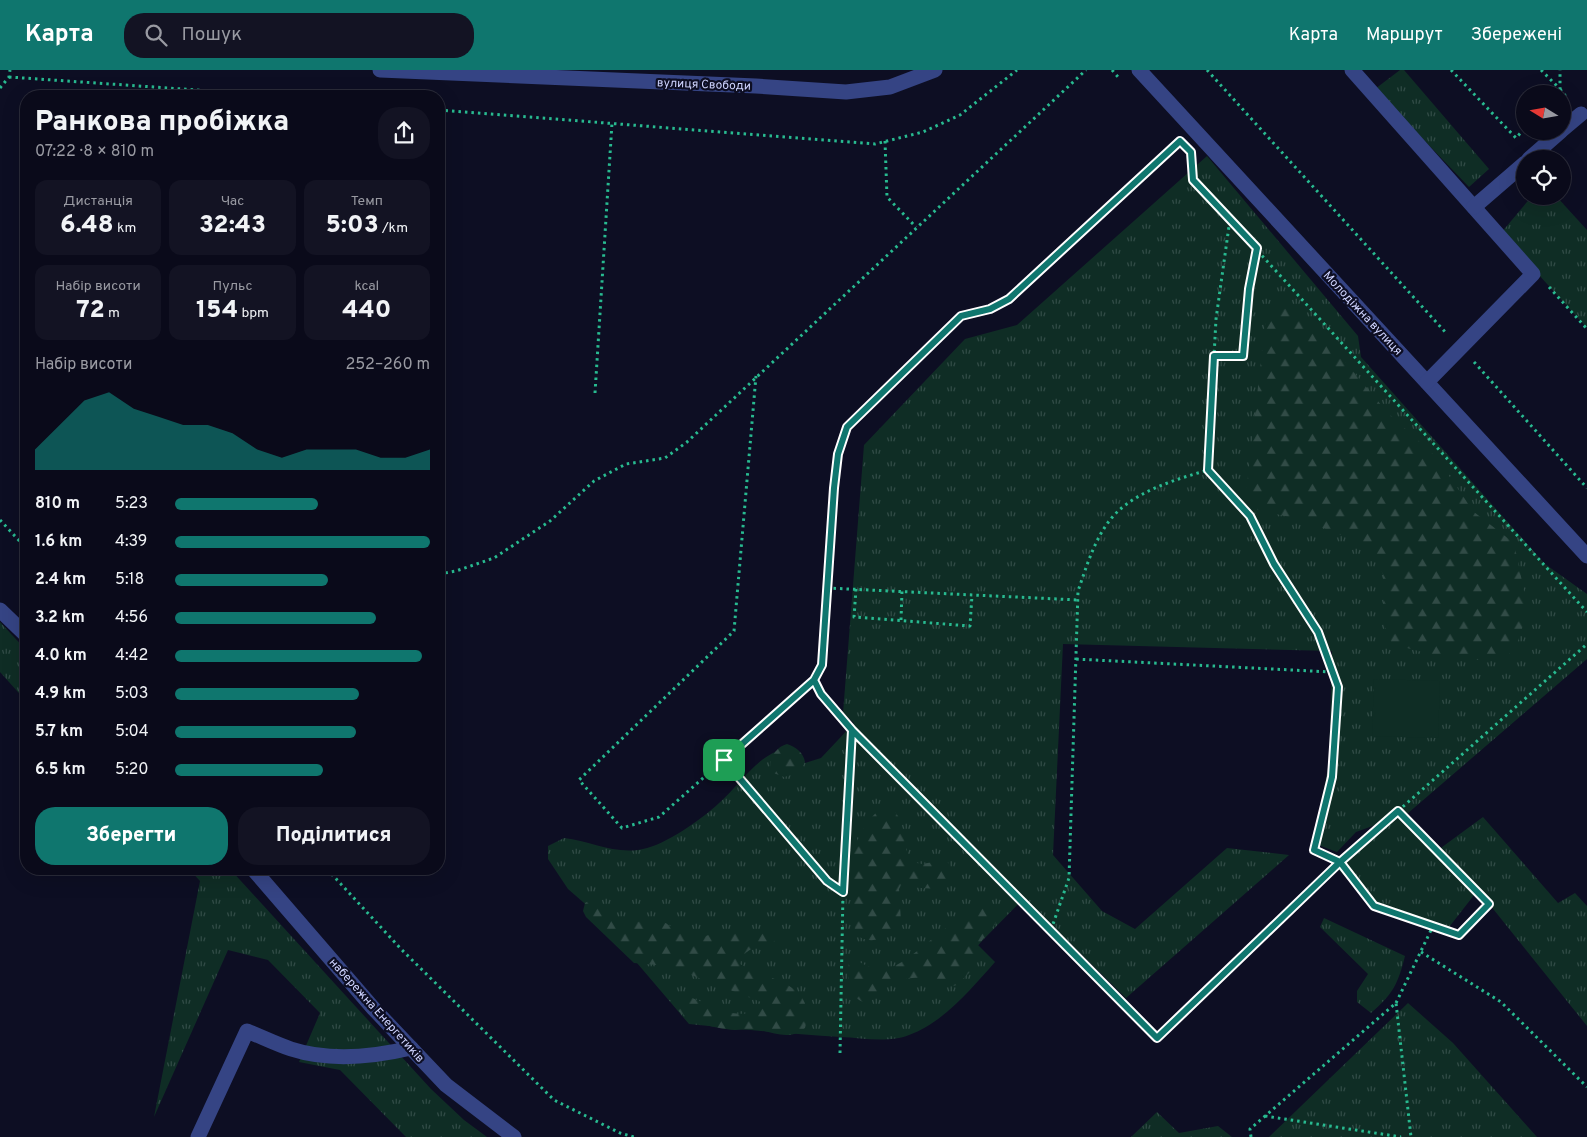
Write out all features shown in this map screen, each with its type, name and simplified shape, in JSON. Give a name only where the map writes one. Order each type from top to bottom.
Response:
[{"type":"street","name":"вулиця Свободи","points":[[380,70],[525,73],[846,92],[890,87],[935,70]]},
{"type":"street","name":"Молодіжна вулиця","points":[[1139,70],[1587,556]]},
{"type":"street","points":[[1352,70],[1533,274],[1427,382]]},
{"type":"street","points":[[1571,123],[1581,114]]},
{"type":"street","points":[[1540,150],[1552,140]]},
{"type":"street","points":[[1474,207],[1516,171]]},
{"type":"street","points":[[0,610],[20,629]]},
{"type":"street","name":"набережна Енергетиків","points":[[258,875],[446,1086],[514,1137]]},
{"type":"street","points":[[198,1137],[247,1031],[292,1050],[340,1056],[379,1056],[411,1048]]},
{"type":"path","points":[[0,88],[9,77],[10,70]]},
{"type":"path","points":[[445,110],[875,144],[923,132],[960,115],[1017,70]]},
{"type":"path","points":[[445,573],[494,558],[550,521],[594,481],[626,464],[665,458],[687,442],[756,375],[1086,70]]},
{"type":"path","points":[[1112,70],[1125,84]]},
{"type":"path","points":[[1207,70],[1587,488]]},
{"type":"path","points":[[1451,70],[1516,138]]},
{"type":"path","points":[[1541,70],[1555,85]]},
{"type":"path","points":[[1560,70],[1560,85]]},
{"type":"path","points":[[9,77],[197,90]]},
{"type":"path","points":[[595,393],[612,123]]},
{"type":"path","points":[[885,141],[887,197],[916,227]]},
{"type":"path","points":[[756,375],[734,631],[579,780],[622,828],[658,817],[814,680],[822,665],[834,488],[838,454],[847,427],[961,316],[990,309],[1009,299],[1180,141],[1186,147]]},
{"type":"path","points":[[1191,152],[1193,180],[1587,612]]},
{"type":"path","points":[[1230,219],[1216,319],[1208,470],[1250,516],[1274,564],[1318,632],[1338,687],[1332,777],[1314,850],[1340,862],[1374,906],[1459,935],[1489,904],[1398,811]]},
{"type":"path","points":[[1214,356],[1243,356],[1249,289],[1257,248]]},
{"type":"path","points":[[1533,274],[1551,290],[1587,329]]},
{"type":"path","points":[[1051,930],[1069,878],[1078,591],[1092,552],[1107,523],[1137,498],[1170,482],[1208,470]]},
{"type":"path","points":[[0,520],[20,542]]},
{"type":"path","points":[[827,588],[1078,600]]},
{"type":"path","points":[[856,589],[854,617],[970,626],[972,595]]},
{"type":"path","points":[[901,620],[902,591]]},
{"type":"path","points":[[814,680],[821,694],[852,730],[1157,1038],[1340,862],[1587,644]]},
{"type":"path","points":[[1075,660],[1331,672]]},
{"type":"path","points":[[840,1053],[843,892],[852,730]]},
{"type":"path","points":[[724,760],[827,881],[843,892]]},
{"type":"path","points":[[333,875],[401,949],[554,1100],[620,1133],[634,1137]]},
{"type":"path","points":[[1251,1137],[1250,1128],[1396,1003],[1433,926]]},
{"type":"path","points":[[1420,952],[1501,1002],[1587,1087]]},
{"type":"path","points":[[1396,1003],[1411,1137]]},
{"type":"path","points":[[1264,1116],[1401,1137]]},
{"type":"green space","points":[[1400,70],[1404,70],[1489,169],[1469,187],[1375,89]]},
{"type":"green space","points":[[1207,156],[1358,336],[1361,357],[1545,564],[1587,594],[1587,659],[1400,820],[1434,853],[1483,817],[1558,903],[1575,893],[1587,906],[1587,1026],[1478,890],[1446,931],[1367,900],[1334,865],[1378,824],[1356,832],[1337,852],[1313,843],[1329,763],[1332,651],[1063,644],[1053,855],[1102,911],[1135,929],[1227,848],[1289,855],[1126,998],[1024,898],[978,945],[995,962],[956,1004],[934,1022],[909,1035],[893,1039],[875,1039],[689,1024],[591,909],[568,889],[548,859],[548,846],[564,838],[613,849],[633,850],[652,847],[683,831],[703,817],[769,755],[789,748],[805,763],[821,758],[854,723],[843,713],[864,445],[965,339],[1017,325]]},
{"type":"green space","points":[[1524,205],[1564,205],[1587,230],[1587,328],[1501,233]]},
{"type":"green space","points":[[1286,300],[1302,310],[1387,412],[1436,457],[1474,512],[1514,543],[1528,610],[1518,641],[1508,656],[1491,661],[1441,657],[1392,644],[1385,628],[1383,574],[1370,546],[1305,521],[1256,509],[1246,493],[1265,325],[1272,310]]},
{"type":"green space","points":[[0,622],[20,644],[20,694],[0,672]]},
{"type":"green space","points":[[1374,679],[1440,681],[1438,738],[1372,736]]},
{"type":"green space","points":[[787,744],[799,750],[805,762],[799,773],[784,777],[771,772],[770,767],[773,755],[779,748]]},
{"type":"green space","points":[[883,808],[892,808],[897,814],[902,827],[906,849],[912,862],[922,864],[945,860],[953,873],[952,880],[948,885],[941,887],[923,888],[901,885],[899,889],[901,922],[886,936],[880,939],[867,940],[855,933],[854,903],[849,887],[850,866],[862,832],[875,814]]},
{"type":"green space","points":[[194,875],[235,875],[431,1089],[464,1120],[487,1137],[406,1137],[340,1070],[299,1062],[320,1013],[268,960],[228,950],[154,1117],[200,881]]},
{"type":"green space","points":[[589,901],[620,922],[662,921],[687,936],[698,939],[724,929],[751,932],[773,929],[777,931],[776,940],[746,953],[740,964],[775,979],[797,992],[804,1001],[807,1013],[805,1028],[799,1032],[786,1035],[753,1029],[733,1030],[718,1028],[691,1019],[676,1008],[672,1001],[672,993],[739,1014],[761,1007],[761,1002],[668,966],[634,963],[586,917],[583,911],[585,903]]},
{"type":"green space","points":[[986,907],[997,918],[995,924],[976,948],[976,966],[957,985],[947,986],[925,979],[912,978],[897,982],[863,1002],[853,995],[849,984],[849,960],[853,959],[879,970],[890,968],[915,953],[958,920]]},
{"type":"green space","points":[[1324,918],[1405,956],[1394,988],[1385,1000],[1371,1013],[1357,1002],[1357,991],[1368,974],[1320,927]]},
{"type":"green space","points":[[1408,1003],[1453,1043],[1537,1137],[1269,1137]]},
{"type":"green space","points":[[1157,1112],[1179,1133],[1218,1126],[1232,1137],[1131,1137]]},
{"type":"route","points":[[724,760],[814,680],[821,694],[852,730],[1157,1038],[1296,902],[1340,862],[1374,906],[1459,935],[1489,904],[1398,811],[1340,862],[1314,850],[1332,777],[1338,687],[1318,632],[1274,564],[1250,516],[1208,470],[1214,356],[1243,356],[1249,289],[1257,248],[1193,180],[1191,152],[1180,141],[1009,299],[990,309],[961,316],[847,427],[838,454],[834,488],[822,665],[814,680],[821,694],[852,730],[843,892],[827,881],[724,760]]}]
